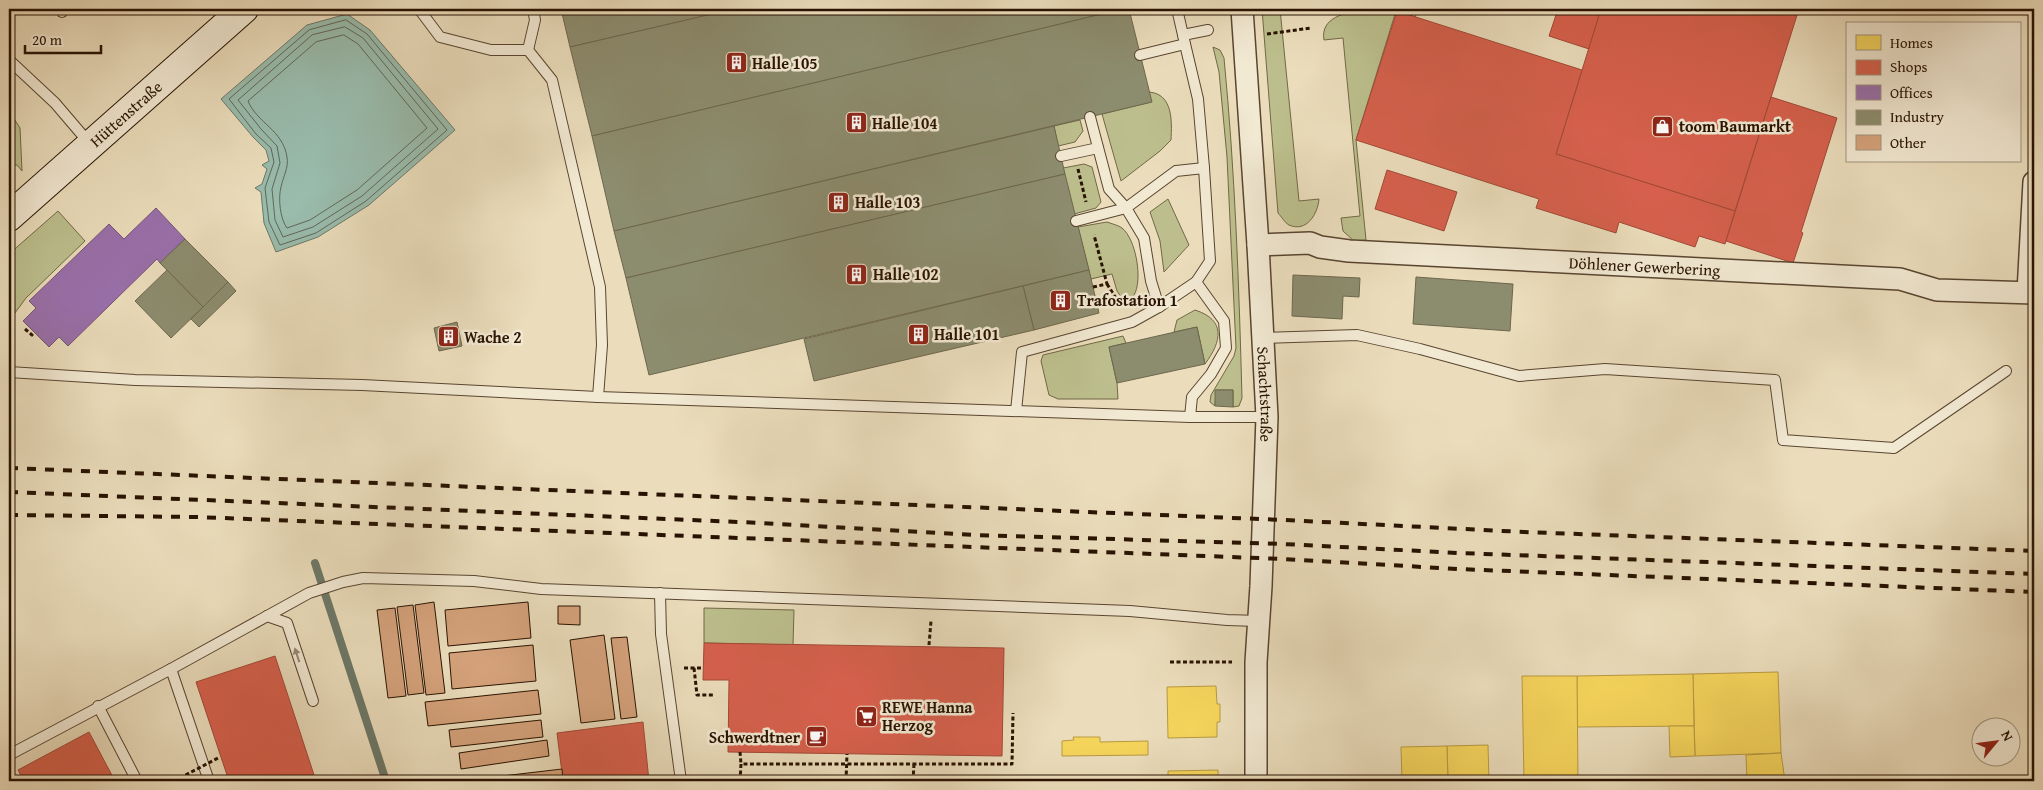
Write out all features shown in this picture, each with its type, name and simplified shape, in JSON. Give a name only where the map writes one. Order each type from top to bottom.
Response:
[{"type":"main road","name":"Hüttenstraße","points":[[9,217],[244,9]]},
{"type":"street","name":"Schachtstraße","points":[[1242,9],[1258,245],[1267,417],[1261,586],[1256,662],[1256,781]]},
{"type":"street","name":"Döhlener Gewerbering","points":[[1258,245],[1310,243],[1320,247],[1348,250],[1900,279],[1937,290],[2031,292],[2034,182]]},
{"type":"lane","points":[[419,9],[440,37],[491,50],[528,50]]},
{"type":"lane","points":[[534,9],[534,20],[528,50],[552,80],[600,287],[602,345],[598,397]]},
{"type":"lane","points":[[1016,411],[1022,352],[1132,322],[1159,307],[1196,282],[1210,261],[1198,99],[1177,9]]},
{"type":"lane","points":[[1140,55],[1208,30]]},
{"type":"lane","points":[[9,60],[56,103],[90,145]]},
{"type":"lane","points":[[1090,117],[1110,189],[1126,208],[1144,238],[1151,281],[1159,307]]},
{"type":"lane","points":[[1061,156],[1098,148]]},
{"type":"lane","points":[[1076,221],[1126,208],[1176,171],[1204,168]]},
{"type":"lane","points":[[1190,417],[1192,397],[1211,374],[1226,348],[1224,321],[1196,282]]},
{"type":"lane","points":[[1263,338],[1357,335],[1420,348],[1519,376],[1605,369],[1775,380],[1783,440],[1894,448],[2006,371]]},
{"type":"lane","points":[[9,372],[136,380],[362,385],[598,397],[1190,417],[1267,417]]},
{"type":"lane","points":[[9,755],[309,593],[363,578],[455,581],[541,588],[1130,611],[1258,621]]},
{"type":"lane","points":[[660,593],[661,634],[680,781]]},
{"type":"lane","points":[[266,616],[287,623],[313,701]]},
{"type":"lane","points":[[171,669],[209,781]]},
{"type":"lane","points":[[98,706],[138,781]]},
{"type":"path","points":[[1260,34],[1311,28]]},
{"type":"path","points":[[25,328],[32,335],[34,332]]},
{"type":"path","points":[[929,645],[931,616]]},
{"type":"path","points":[[1170,662],[1229,662]]},
{"type":"path","points":[[702,668],[694,668],[698,695],[714,695]]},
{"type":"path","points":[[741,764],[1012,764],[1013,713]]},
{"type":"path","points":[[740,752],[740,781]]},
{"type":"path","points":[[846,781],[847,754]]},
{"type":"path","points":[[174,781],[220,757]]},
{"type":"path","points":[[913,781],[914,764]]},
{"type":"green space","points":[[1262,9],[1280,9],[1299,201],[1319,199],[1314,215],[1310,220],[1306,224],[1295,227],[1289,225],[1278,213]]},
{"type":"green space","points":[[1363,9],[1419,9],[1415,17],[1396,11],[1356,140],[1366,240],[1354,241],[1343,231],[1341,218],[1360,216],[1343,38],[1324,40],[1324,32],[1330,21],[1336,17]]},
{"type":"green space","points":[[1213,47],[1220,50],[1224,58],[1234,185],[1242,398],[1239,406],[1233,407],[1233,390],[1216,390],[1215,406],[1210,402],[1211,395],[1234,356],[1236,348],[1227,157],[1219,72]]},
{"type":"green space","points":[[1149,92],[1157,94],[1167,103],[1171,117],[1171,140],[1160,151],[1121,181],[1102,114],[1151,102]]},
{"type":"green space","points":[[9,111],[20,128],[22,171],[17,165],[9,165]]},
{"type":"green space","points":[[1080,120],[1083,131],[1075,142],[1058,146],[1054,126]]},
{"type":"green space","points":[[1084,164],[1092,167],[1101,202],[1096,208],[1074,214],[1063,168]]},
{"type":"green space","points":[[1168,199],[1189,245],[1164,272],[1160,241],[1150,212]]},
{"type":"green space","points":[[58,211],[85,241],[26,298],[9,321],[9,254]]},
{"type":"green space","points":[[1107,222],[1122,228],[1127,233],[1137,260],[1137,288],[1126,304],[1117,291],[1112,274],[1091,279],[1078,227]]},
{"type":"green space","points":[[1195,310],[1212,319],[1218,332],[1215,347],[1205,364],[1197,327],[1174,332],[1177,320]]},
{"type":"green space","points":[[1123,336],[1126,343],[1109,347],[1117,383],[1118,399],[1058,399],[1049,395],[1041,361],[1043,355]]},
{"type":"green space","points":[[704,608],[794,610],[793,645],[704,643]]},
{"type":"water","points":[[347,14],[370,30],[455,130],[369,205],[318,237],[276,252],[264,223],[261,192],[255,188],[262,184],[267,169],[262,165],[269,161],[266,150],[221,99],[307,25]]},
{"type":"building: Homes","points":[[1778,672],[1781,753],[1695,756],[1693,674]]},
{"type":"building: Homes","points":[[1693,674],[1694,726],[1577,727],[1577,676]]},
{"type":"building: Homes","points":[[1522,676],[1577,676],[1578,781],[1524,781]]},
{"type":"building: Homes","points":[[1216,686],[1217,704],[1220,704],[1220,722],[1217,722],[1217,737],[1168,738],[1167,687]]},
{"type":"building: Homes","points":[[1669,726],[1694,726],[1695,756],[1670,757]]},
{"type":"building: Homes","points":[[1073,737],[1100,737],[1100,742],[1148,741],[1148,755],[1062,756],[1062,741],[1074,740]]},
{"type":"building: Homes","points":[[1488,745],[1489,781],[1448,781],[1447,746]]},
{"type":"building: Homes","points":[[1447,746],[1448,781],[1402,781],[1401,747]]},
{"type":"building: Homes","points":[[1781,753],[1785,781],[1747,781],[1746,755]]},
{"type":"building: Homes","points":[[1218,770],[1218,781],[1168,781],[1168,771]]},
{"type":"building: Shops","points":[[1558,9],[1601,9],[1589,49],[1549,36]]},
{"type":"building: Shops","name":"toom Baumarkt","points":[[1601,9],[1799,9],[1735,211],[1556,154]]},
{"type":"building: Shops","points":[[1397,11],[1582,70],[1556,154],[1735,211],[1725,244],[1699,236],[1695,247],[1619,222],[1616,233],[1536,208],[1539,199],[1356,140]]},
{"type":"building: Shops","points":[[1771,97],[1837,118],[1793,263],[1726,241]]},
{"type":"building: Shops","points":[[1387,170],[1457,192],[1444,231],[1375,209]]},
{"type":"building: Shops","name":"REWE Hanna Herzog","points":[[704,643],[1004,648],[1002,756],[728,752],[729,680],[703,680]]},
{"type":"building: Shops","points":[[275,656],[316,781],[229,781],[196,682]]},
{"type":"building: Shops","points":[[643,722],[649,781],[563,781],[557,733]]},
{"type":"building: Shops","points":[[89,732],[115,781],[24,781],[18,770]]},
{"type":"building: Offices","points":[[156,208],[185,239],[160,263],[157,259],[68,346],[59,337],[49,347],[23,321],[36,308],[29,301],[109,224],[124,239]]},
{"type":"building: Industry","points":[[561,9],[734,9],[570,47]]},
{"type":"building: Industry","name":"Halle 105","points":[[734,9],[1123,9],[592,136],[570,47]]},
{"type":"building: Industry","name":"Halle 104","points":[[1129,9],[1152,102],[614,231],[592,136]]},
{"type":"building: Industry","name":"Halle 103","points":[[1054,126],[1065,174],[626,278],[614,231]]},
{"type":"building: Industry","name":"Halle 102","points":[[1065,174],[1089,270],[649,375],[626,278]]},
{"type":"building: Industry","points":[[185,239],[228,282],[203,307],[160,263]]},
{"type":"building: Industry","points":[[167,270],[203,307],[171,338],[135,301]]},
{"type":"building: Industry","name":"Trafostation 1","points":[[1089,270],[1099,313],[1034,330],[1023,286]]},
{"type":"building: Industry","points":[[1293,275],[1360,278],[1359,297],[1343,296],[1342,319],[1292,316]]},
{"type":"building: Industry","points":[[1416,277],[1513,284],[1510,331],[1413,324]]},
{"type":"building: Industry","points":[[228,282],[236,291],[199,327],[191,319]]},
{"type":"building: Industry","name":"Halle 101","points":[[1023,286],[1034,330],[814,381],[804,339]]},
{"type":"building: Industry","name":"Wache 2","points":[[457,322],[462,346],[439,351],[434,328]]},
{"type":"building: Industry","points":[[1197,327],[1205,364],[1117,383],[1109,347]]},
{"type":"building: Industry","points":[[1215,390],[1233,390],[1233,407],[1215,406]]},
{"type":"building: Other","points":[[434,602],[445,693],[426,695],[415,605]]},
{"type":"building: Other","points":[[528,602],[531,638],[448,646],[445,610]]},
{"type":"building: Other","points":[[413,605],[424,693],[408,695],[397,607]]},
{"type":"building: Other","points":[[558,606],[580,606],[580,625],[558,624]]},
{"type":"building: Other","points":[[395,608],[406,696],[388,698],[377,610]]},
{"type":"building: Other","points":[[604,635],[615,719],[581,723],[570,640]]},
{"type":"building: Other","points":[[627,637],[637,717],[621,719],[611,638]]},
{"type":"building: Other","points":[[533,645],[536,681],[452,689],[449,653]]},
{"type":"building: Other","points":[[538,690],[541,714],[428,726],[425,702]]},
{"type":"building: Other","points":[[541,720],[543,737],[451,747],[449,730]]},
{"type":"building: Other","points":[[547,740],[549,756],[461,769],[459,753]]},
{"type":"building: Other","points":[[562,769],[563,781],[460,781]]},
{"type":"waterway","points":[[315,563],[386,781]]},
{"type":"railway","points":[[9,468],[1284,520],[1524,532],[2034,551]]},
{"type":"railway","points":[[9,492],[740,522],[974,535],[1283,544],[1459,553],[2034,574]]},
{"type":"railway","points":[[9,515],[196,517],[1283,559],[1458,569],[2034,592]]},
{"type":"place","name":"Halle 105","points":[[736,63]]},
{"type":"place","name":"Halle 104","points":[[856,123]]},
{"type":"place","name":"toom Baumarkt","points":[[1663,126]]},
{"type":"place","name":"Halle 103","points":[[839,202]]},
{"type":"place","name":"Halle 102","points":[[857,274]]},
{"type":"place","name":"Trafostation 1","points":[[1061,300]]},
{"type":"place","name":"Halle 101","points":[[918,334]]},
{"type":"place","name":"Wache 2","points":[[448,337]]},
{"type":"place","name":"REWE Hanna Herzog","points":[[866,716]]},
{"type":"place","name":"Schwerdtner","points":[[816,737]]}]
